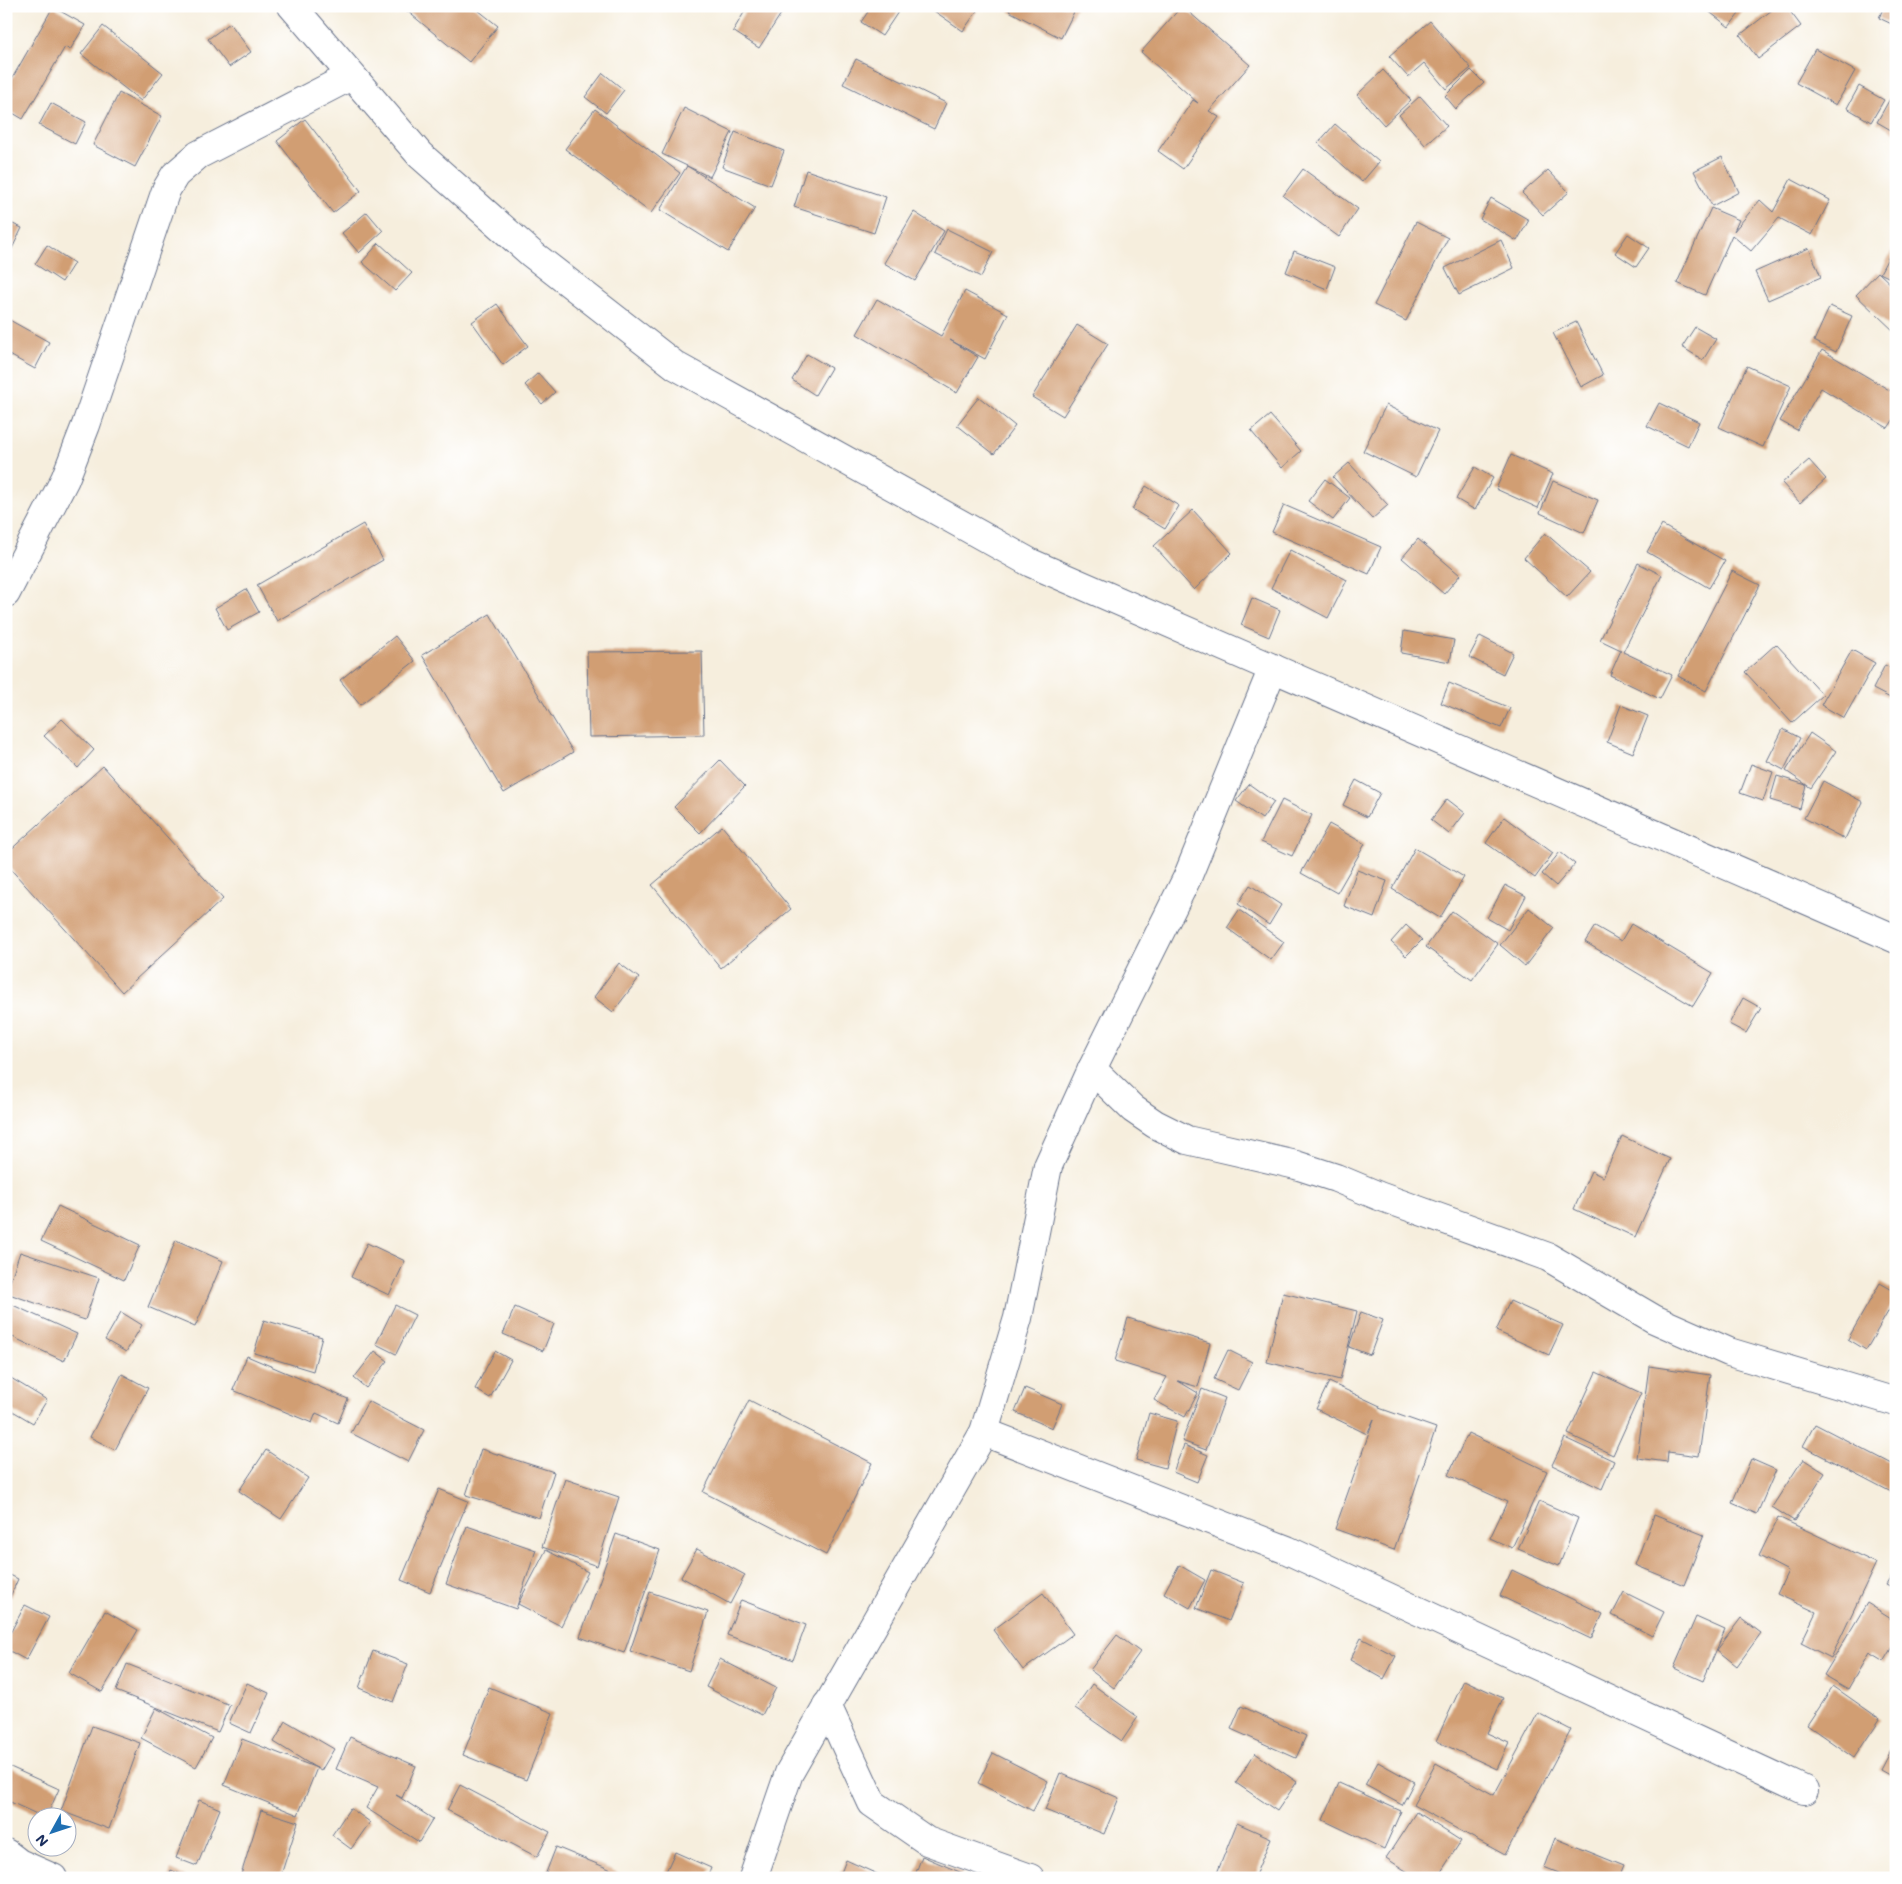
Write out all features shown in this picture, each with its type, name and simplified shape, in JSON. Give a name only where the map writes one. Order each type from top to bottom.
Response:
[{"type":"street","points":[[292,6],[420,155],[532,254],[676,366],[1031,563],[1896,939]]},
{"type":"street","points":[[6,593],[65,478],[86,424],[166,190],[175,175],[198,156],[351,76]]},
{"type":"street","points":[[753,1878],[789,1773],[984,1432],[1018,1318],[1048,1166],[1092,1069],[1187,878],[1273,668]]},
{"type":"street","points":[[1092,1069],[1132,1109],[1155,1124],[1187,1140],[1296,1165],[1336,1178],[1379,1196],[1548,1257],[1654,1319],[1729,1352],[1896,1402]]},
{"type":"street","points":[[984,1432],[1287,1550],[1804,1790]]},
{"type":"street","points":[[827,1705],[872,1803],[927,1841],[1030,1878]]},
{"type":"street","points":[[6,1853],[19,1863],[53,1878]]},
{"type":"building","points":[[401,6],[473,6],[498,26],[469,62]]},
{"type":"building","points":[[748,6],[786,6],[759,48],[733,31]]},
{"type":"building","points":[[872,6],[902,6],[882,36],[861,22]]},
{"type":"building","points":[[927,6],[970,6],[977,11],[963,31]]},
{"type":"building","points":[[1012,6],[1072,6],[1076,8],[1061,38],[1009,11]]},
{"type":"building","points":[[1182,6],[1250,65],[1209,111],[1219,117],[1183,169],[1158,151],[1193,100],[1198,103],[1141,52]]},
{"type":"building","points":[[1702,6],[1745,6],[1729,27]]},
{"type":"building","points":[[1777,6],[1786,6],[1801,26],[1758,59],[1740,35]]},
{"type":"building","points":[[1884,6],[1896,6],[1896,26],[1879,18]]},
{"type":"building","points":[[53,7],[85,25],[70,50],[65,47],[23,119],[6,109],[6,89]]},
{"type":"building","points":[[1430,21],[1471,68],[1446,89],[1424,63],[1408,77],[1389,56]]},
{"type":"building","points":[[230,23],[251,52],[229,67],[208,39]]},
{"type":"building","points":[[103,26],[163,73],[141,101],[81,54]]},
{"type":"building","points":[[1815,49],[1855,71],[1836,105],[1796,83]]},
{"type":"building","points":[[856,59],[946,103],[934,129],[843,84]]},
{"type":"building","points":[[1383,70],[1411,100],[1384,125],[1357,95]]},
{"type":"building","points":[[1471,70],[1484,83],[1456,109],[1445,96]]},
{"type":"building","points":[[603,73],[624,90],[606,113],[585,97]]},
{"type":"building","points":[[1859,86],[1884,100],[1871,122],[1847,108]]},
{"type":"building","points":[[119,93],[162,116],[135,167],[93,145]]},
{"type":"building","points":[[1420,96],[1447,126],[1425,145],[1399,115]]},
{"type":"building","points":[[1891,97],[1896,100],[1896,133],[1877,122]]},
{"type":"building","points":[[51,103],[86,122],[75,144],[39,125]]},
{"type":"building","points":[[684,108],[732,132],[710,177],[662,154]]},
{"type":"building","points":[[595,109],[680,173],[651,213],[565,149]]},
{"type":"building","points":[[305,119],[361,191],[333,213],[277,141]]},
{"type":"building","points":[[1335,124],[1379,162],[1362,182],[1318,143]]},
{"type":"building","points":[[735,132],[784,151],[771,185],[722,167]]},
{"type":"building","points":[[1722,157],[1739,192],[1712,206],[1694,171]]},
{"type":"building","points":[[687,166],[755,208],[728,252],[660,210]]},
{"type":"building","points":[[1303,169],[1358,209],[1339,237],[1283,196]]},
{"type":"building","points":[[806,170],[886,197],[874,233],[794,207]]},
{"type":"building","points":[[1548,170],[1569,192],[1543,215],[1522,193]]},
{"type":"building","points":[[1791,179],[1830,200],[1812,235],[1779,218],[1751,251],[1732,235],[1705,295],[1677,283],[1711,208],[1739,220],[1734,231],[1760,200],[1773,212]]},
{"type":"building","points":[[1491,198],[1529,220],[1517,241],[1480,219]]},
{"type":"building","points":[[367,212],[383,231],[359,253],[342,233]]},
{"type":"building","points":[[914,212],[944,231],[915,281],[884,263]]},
{"type":"building","points":[[6,221],[22,228],[6,261]]},
{"type":"building","points":[[1416,222],[1448,238],[1406,321],[1374,305]]},
{"type":"building","points":[[947,229],[993,252],[981,277],[935,254]]},
{"type":"building","points":[[1628,234],[1649,248],[1636,267],[1615,253]]},
{"type":"building","points":[[1501,240],[1514,268],[1459,295],[1445,268]]},
{"type":"building","points":[[379,243],[412,273],[395,291],[362,262]]},
{"type":"building","points":[[1896,243],[1896,281],[1880,273]]},
{"type":"building","points":[[47,245],[74,263],[62,282],[35,264]]},
{"type":"building","points":[[1809,248],[1821,277],[1768,300],[1755,272]]},
{"type":"building","points":[[1294,251],[1335,267],[1327,289],[1286,272]]},
{"type":"building","points":[[1878,272],[1896,289],[1896,333],[1856,295]]},
{"type":"building","points":[[965,291],[1008,314],[985,359],[950,340],[978,357],[957,393],[857,334],[877,299],[941,336]]},
{"type":"building","points":[[497,304],[528,346],[503,365],[472,322]]},
{"type":"building","points":[[1830,306],[1852,316],[1836,352],[1814,341]]},
{"type":"building","points":[[6,318],[49,342],[35,369],[6,353]]},
{"type":"building","points":[[1576,322],[1603,375],[1581,387],[1553,333]]},
{"type":"building","points":[[1077,325],[1108,344],[1063,416],[1032,397]]},
{"type":"building","points":[[1695,327],[1716,339],[1703,360],[1682,347]]},
{"type":"building","points":[[1822,350],[1896,394],[1896,416],[1888,428],[1821,388],[1797,430],[1780,421]]},
{"type":"building","points":[[807,354],[831,368],[815,395],[792,380]]},
{"type":"building","points":[[1747,366],[1791,386],[1763,447],[1719,427]]},
{"type":"building","points":[[538,373],[555,392],[542,404],[525,385]]},
{"type":"building","points":[[979,397],[1015,426],[994,454],[957,425]]},
{"type":"building","points":[[1659,403],[1699,422],[1688,446],[1647,426]]},
{"type":"building","points":[[1386,405],[1438,431],[1416,477],[1363,451]]},
{"type":"building","points":[[1270,415],[1301,451],[1282,468],[1251,431]]},
{"type":"building","points":[[1511,455],[1553,474],[1538,508],[1496,489]]},
{"type":"building","points":[[1809,460],[1826,479],[1800,503],[1782,483]]},
{"type":"building","points":[[1349,463],[1388,505],[1372,519],[1333,477]]},
{"type":"building","points":[[1475,467],[1493,478],[1475,510],[1456,499]]},
{"type":"building","points":[[1325,479],[1350,498],[1333,520],[1308,501]]},
{"type":"building","points":[[1553,481],[1598,500],[1584,533],[1540,513]]},
{"type":"building","points":[[1146,486],[1179,506],[1165,529],[1132,509]]},
{"type":"building","points":[[1284,505],[1381,547],[1369,574],[1272,532]]},
{"type":"building","points":[[1193,510],[1232,553],[1194,590],[1154,546]]},
{"type":"building","points":[[363,524],[383,560],[277,621],[257,585]]},
{"type":"building","points":[[1662,525],[1725,561],[1709,588],[1647,552]]},
{"type":"building","points":[[1545,533],[1590,572],[1567,597],[1524,558]]},
{"type":"building","points":[[1418,539],[1460,575],[1444,594],[1402,558]]},
{"type":"building","points":[[1290,550],[1347,580],[1328,618],[1271,588]]},
{"type":"building","points":[[1638,563],[1662,575],[1623,652],[1672,675],[1660,699],[1610,675],[1621,650],[1600,640]]},
{"type":"building","points":[[1732,571],[1760,585],[1706,691],[1678,676]]},
{"type":"building","points":[[246,589],[259,612],[227,630],[215,608]]},
{"type":"building","points":[[1252,598],[1280,610],[1269,637],[1241,625]]},
{"type":"building","points":[[490,614],[573,752],[504,793],[422,655]]},
{"type":"building","points":[[1404,631],[1454,640],[1450,662],[1401,653]]},
{"type":"building","points":[[395,636],[415,661],[360,705],[340,680]]},
{"type":"building","points":[[1480,636],[1513,653],[1503,674],[1469,657]]},
{"type":"building","points":[[1776,644],[1823,695],[1792,723],[1745,672]]},
{"type":"building","points":[[1852,650],[1875,663],[1844,718],[1821,705]]},
{"type":"building","points":[[702,651],[704,735],[589,737],[587,652]]},
{"type":"building","points":[[1885,665],[1896,671],[1896,701],[1873,689]]},
{"type":"building","points":[[1449,683],[1510,708],[1501,728],[1441,703]]},
{"type":"building","points":[[1621,705],[1648,716],[1633,753],[1607,742]]},
{"type":"building","points":[[62,719],[94,750],[78,768],[44,736]]},
{"type":"building","points":[[1783,729],[1800,738],[1784,770],[1767,761]]},
{"type":"building","points":[[1810,733],[1836,751],[1811,788],[1786,771]]},
{"type":"building","points":[[720,760],[745,786],[700,833],[674,807]]},
{"type":"building","points":[[1751,764],[1773,772],[1763,801],[1740,793]]},
{"type":"building","points":[[103,766],[223,899],[122,992],[6,864],[6,854]]},
{"type":"building","points":[[1777,776],[1806,785],[1800,809],[1770,800]]},
{"type":"building","points":[[1356,780],[1380,793],[1367,817],[1343,805]]},
{"type":"building","points":[[1823,781],[1863,802],[1845,839],[1804,818]]},
{"type":"building","points":[[1249,784],[1274,802],[1262,819],[1236,801]]},
{"type":"building","points":[[1447,799],[1465,813],[1449,834],[1431,820]]},
{"type":"building","points":[[1282,800],[1312,815],[1292,856],[1261,842]]},
{"type":"building","points":[[1504,817],[1553,853],[1535,878],[1486,843]]},
{"type":"building","points":[[1329,824],[1365,844],[1337,893],[1301,873]]},
{"type":"building","points":[[722,826],[791,909],[721,968],[652,885]]},
{"type":"building","points":[[1415,848],[1464,877],[1440,918],[1392,889]]},
{"type":"building","points":[[1560,852],[1575,864],[1556,886],[1542,874]]},
{"type":"building","points":[[1357,870],[1387,881],[1374,918],[1344,906]]},
{"type":"building","points":[[1250,885],[1281,905],[1269,925],[1238,904]]},
{"type":"building","points":[[1505,885],[1526,896],[1508,930],[1487,918]]},
{"type":"building","points":[[1529,908],[1554,928],[1525,966],[1500,945]]},
{"type":"building","points":[[1239,910],[1284,942],[1271,960],[1227,928]]},
{"type":"building","points":[[1452,911],[1498,944],[1472,980],[1426,947]]},
{"type":"building","points":[[1631,924],[1713,973],[1693,1006],[1585,942],[1595,926],[1621,941]]},
{"type":"building","points":[[1406,925],[1422,940],[1406,956],[1391,942]]},
{"type":"building","points":[[619,963],[639,978],[613,1012],[594,997]]},
{"type":"building","points":[[1743,998],[1761,1008],[1746,1033],[1729,1024]]},
{"type":"building","points":[[1622,1136],[1670,1159],[1635,1237],[1574,1209],[1591,1171],[1603,1177]]},
{"type":"building","points":[[58,1206],[140,1245],[124,1280],[41,1241]]},
{"type":"building","points":[[176,1240],[223,1261],[195,1327],[148,1307]]},
{"type":"building","points":[[367,1243],[405,1261],[389,1295],[351,1277]]},
{"type":"building","points":[[20,1252],[99,1278],[85,1320],[6,1293]]},
{"type":"building","points":[[1880,1283],[1896,1292],[1896,1298],[1866,1350],[1848,1339]]},
{"type":"building","points":[[1283,1293],[1357,1311],[1340,1380],[1267,1362]]},
{"type":"building","points":[[1510,1301],[1563,1325],[1549,1355],[1496,1331]]},
{"type":"building","points":[[6,1302],[77,1334],[64,1361],[6,1334]]},
{"type":"building","points":[[395,1305],[415,1315],[396,1354],[376,1344]]},
{"type":"building","points":[[515,1307],[554,1324],[543,1351],[503,1334]]},
{"type":"building","points":[[121,1312],[142,1325],[126,1352],[105,1340]]},
{"type":"building","points":[[1361,1312],[1383,1320],[1370,1355],[1349,1347]]},
{"type":"building","points":[[1128,1318],[1210,1343],[1198,1387],[1178,1381],[1198,1393],[1185,1417],[1154,1400],[1167,1377],[1115,1361]]},
{"type":"building","points":[[264,1320],[322,1337],[313,1371],[254,1353]]},
{"type":"building","points":[[1228,1350],[1252,1362],[1238,1390],[1214,1379]]},
{"type":"building","points":[[375,1351],[388,1361],[366,1388],[354,1378]]},
{"type":"building","points":[[495,1351],[511,1360],[490,1398],[475,1389]]},
{"type":"building","points":[[247,1356],[348,1399],[338,1423],[316,1413],[312,1423],[233,1390]]},
{"type":"building","points":[[1649,1366],[1710,1375],[1699,1456],[1668,1452],[1667,1462],[1637,1458]]},
{"type":"building","points":[[1596,1372],[1641,1393],[1613,1455],[1568,1434]]},
{"type":"building","points":[[122,1374],[148,1388],[115,1450],[90,1437]]},
{"type":"building","points":[[6,1375],[47,1400],[33,1423],[6,1407]]},
{"type":"building","points":[[1329,1382],[1380,1406],[1379,1408],[1436,1428],[1394,1550],[1335,1529],[1374,1419],[1367,1434],[1316,1409]]},
{"type":"building","points":[[1025,1388],[1062,1404],[1052,1428],[1015,1412]]},
{"type":"building","points":[[1202,1389],[1225,1398],[1206,1450],[1182,1441]]},
{"type":"building","points":[[749,1400],[872,1463],[826,1555],[703,1492]]},
{"type":"building","points":[[368,1401],[424,1430],[408,1462],[351,1433]]},
{"type":"building","points":[[1149,1413],[1177,1421],[1165,1468],[1136,1460]]},
{"type":"building","points":[[1815,1424],[1896,1466],[1895,1494],[1803,1446]]},
{"type":"building","points":[[1468,1433],[1547,1471],[1512,1548],[1490,1538],[1507,1502],[1448,1475]]},
{"type":"building","points":[[1565,1438],[1614,1461],[1602,1489],[1552,1465]]},
{"type":"building","points":[[1184,1445],[1208,1455],[1197,1482],[1173,1472]]},
{"type":"building","points":[[481,1449],[554,1472],[539,1518],[466,1495]]},
{"type":"building","points":[[266,1450],[308,1478],[281,1519],[239,1491]]},
{"type":"building","points":[[1751,1459],[1776,1470],[1757,1514],[1732,1503]]},
{"type":"building","points":[[1803,1459],[1825,1473],[1794,1521],[1772,1507]]},
{"type":"building","points":[[565,1479],[619,1497],[597,1566],[542,1547]]},
{"type":"building","points":[[439,1489],[468,1501],[430,1592],[401,1580]]},
{"type":"building","points":[[1539,1501],[1578,1518],[1559,1566],[1518,1549]]},
{"type":"building","points":[[1654,1515],[1704,1535],[1684,1585],[1635,1565]]},
{"type":"building","points":[[1778,1517],[1876,1563],[1831,1658],[1801,1643],[1816,1612],[1777,1594],[1788,1571],[1759,1556]]},
{"type":"building","points":[[467,1526],[536,1550],[516,1609],[446,1584]]},
{"type":"building","points":[[616,1534],[660,1550],[624,1653],[580,1637]]},
{"type":"building","points":[[697,1549],[745,1575],[730,1604],[681,1577]]},
{"type":"building","points":[[546,1550],[588,1572],[561,1626],[518,1604]]},
{"type":"building","points":[[1179,1565],[1205,1580],[1190,1608],[1164,1593]]},
{"type":"building","points":[[1896,1569],[1896,1590],[1886,1585]]},
{"type":"building","points":[[1211,1570],[1244,1583],[1229,1621],[1196,1608]]},
{"type":"building","points":[[1512,1570],[1603,1614],[1591,1639],[1500,1596]]},
{"type":"building","points":[[6,1573],[18,1579],[6,1606]]},
{"type":"building","points":[[650,1592],[708,1612],[689,1671],[630,1651]]},
{"type":"building","points":[[1624,1592],[1664,1612],[1652,1636],[1612,1615]]},
{"type":"building","points":[[1043,1593],[1073,1634],[1023,1670],[993,1630]]},
{"type":"building","points":[[741,1600],[806,1625],[793,1660],[727,1635]]},
{"type":"building","points":[[1867,1603],[1896,1621],[1896,1642],[1884,1662],[1869,1653],[1848,1689],[1824,1675]]},
{"type":"building","points":[[25,1605],[49,1617],[26,1660],[6,1649],[6,1641]]},
{"type":"building","points":[[105,1611],[138,1630],[102,1692],[69,1673]]},
{"type":"building","points":[[1696,1617],[1725,1630],[1703,1681],[1674,1668]]},
{"type":"building","points":[[1741,1618],[1761,1633],[1737,1666],[1717,1650]]},
{"type":"building","points":[[1117,1635],[1140,1652],[1114,1688],[1090,1670]]},
{"type":"building","points":[[1361,1638],[1396,1656],[1384,1679],[1350,1660]]},
{"type":"building","points":[[373,1651],[408,1664],[393,1702],[359,1688]]},
{"type":"building","points":[[720,1659],[776,1688],[762,1715],[706,1687]]},
{"type":"building","points":[[127,1664],[230,1705],[218,1732],[116,1691]]},
{"type":"building","points":[[1464,1680],[1503,1698],[1487,1733],[1509,1743],[1497,1769],[1436,1741]]},
{"type":"building","points":[[247,1683],[269,1693],[251,1733],[229,1723]]},
{"type":"building","points":[[1092,1684],[1138,1717],[1122,1741],[1075,1708]]},
{"type":"building","points":[[1833,1686],[1880,1719],[1854,1758],[1807,1725]]},
{"type":"building","points":[[489,1687],[553,1713],[526,1780],[463,1755]]},
{"type":"building","points":[[1241,1706],[1306,1736],[1296,1758],[1231,1729]]},
{"type":"building","points":[[156,1708],[212,1738],[196,1767],[141,1738]]},
{"type":"building","points":[[1538,1713],[1571,1730],[1505,1855],[1413,1805],[1436,1763],[1494,1795]]},
{"type":"building","points":[[286,1721],[334,1749],[321,1771],[274,1742]]},
{"type":"building","points":[[92,1726],[140,1743],[109,1829],[78,1817],[78,1806],[63,1806]]},
{"type":"building","points":[[350,1737],[416,1766],[402,1798],[396,1795],[433,1819],[419,1842],[366,1808],[378,1787],[336,1769]]},
{"type":"building","points":[[1896,1738],[1896,1778],[1880,1769]]},
{"type":"building","points":[[242,1739],[317,1768],[298,1815],[224,1785]]},
{"type":"building","points":[[993,1753],[1048,1781],[1033,1811],[978,1783]]},
{"type":"building","points":[[1255,1753],[1297,1782],[1277,1811],[1236,1783]]},
{"type":"building","points":[[1378,1762],[1414,1782],[1402,1805],[1365,1785]]},
{"type":"building","points":[[6,1765],[59,1789],[51,1806],[28,1806],[28,1810],[6,1800]]},
{"type":"building","points":[[1060,1773],[1119,1798],[1104,1834],[1045,1810]]},
{"type":"building","points":[[1339,1783],[1401,1811],[1384,1849],[1323,1820]]},
{"type":"building","points":[[460,1785],[550,1832],[537,1857],[447,1810]]},
{"type":"building","points":[[199,1800],[220,1809],[197,1866],[176,1858]]},
{"type":"building","points":[[350,1808],[370,1822],[351,1849],[332,1835]]},
{"type":"building","points":[[261,1810],[298,1822],[280,1878],[240,1878]]},
{"type":"building","points":[[1416,1812],[1461,1841],[1437,1878],[1417,1878],[1386,1858]]},
{"type":"building","points":[[1237,1823],[1271,1838],[1254,1878],[1215,1878]]},
{"type":"building","points":[[1555,1838],[1624,1866],[1619,1878],[1571,1878],[1544,1867]]},
{"type":"building","points":[[556,1847],[631,1878],[544,1878]]},
{"type":"building","points":[[675,1852],[711,1868],[707,1878],[663,1878]]},
{"type":"building","points":[[922,1856],[962,1873],[960,1878],[914,1878]]},
{"type":"building","points":[[846,1860],[886,1878],[839,1878]]},
{"type":"building","points":[[171,1870],[189,1878],[168,1878]]}]
